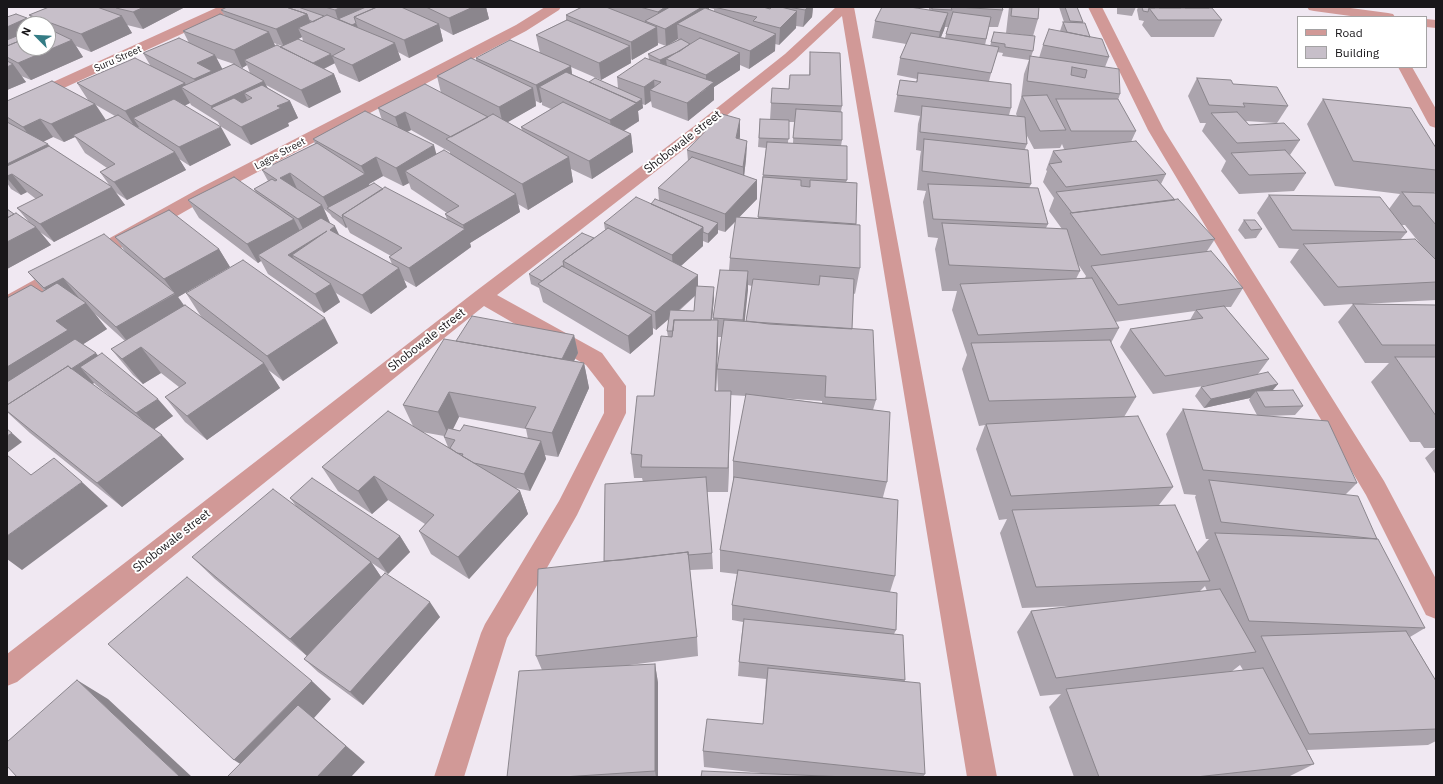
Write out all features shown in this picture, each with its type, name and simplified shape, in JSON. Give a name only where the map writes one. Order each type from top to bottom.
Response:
[{"type":"street","name":"Suru Street","points":[[7,108],[229,7]]},
{"type":"street","name":"Lagos Street","points":[[7,304],[206,192],[521,28],[554,7]]},
{"type":"street","name":"Shobowale street","points":[[7,672],[483,296],[699,130],[784,62],[846,7]]},
{"type":"street","points":[[846,7],[982,777]]},
{"type":"street","points":[[1095,7],[1156,130],[1375,488],[1436,606]]},
{"type":"street","points":[[1314,7],[1377,16]]},
{"type":"street","points":[[1406,68],[1436,123]]},
{"type":"street","points":[[449,777],[495,633],[568,508],[615,413],[615,386],[594,359],[483,296]]},
{"type":"building","points":[[49,7],[97,7],[122,16],[81,34],[56,25],[56,16],[29,15]]},
{"type":"building","points":[[144,7],[133,12],[116,8]]},
{"type":"building","points":[[227,7],[286,7],[307,14],[276,29],[221,10]]},
{"type":"building","points":[[286,7],[298,7],[324,16],[313,22],[309,20],[307,14]]},
{"type":"building","points":[[325,7],[341,7],[335,10]]},
{"type":"building","points":[[366,7],[377,7],[354,17],[356,23],[352,25],[338,19]]},
{"type":"building","points":[[377,7],[401,7],[439,24],[404,40],[354,17]]},
{"type":"building","points":[[426,7],[473,7],[449,18]]},
{"type":"building","points":[[582,7],[606,7],[657,27],[631,42],[566,15]]},
{"type":"building","points":[[640,7],[665,7],[658,12]]},
{"type":"building","points":[[670,7],[702,7],[665,29],[645,21]]},
{"type":"building","points":[[714,7],[763,7],[770,9],[772,7],[781,7],[797,11],[780,28],[753,21],[757,17]]},
{"type":"building","points":[[788,7],[808,7],[805,10]]},
{"type":"building","points":[[882,7],[910,7],[948,13],[940,32],[875,21]]},
{"type":"building","points":[[932,7],[951,7],[952,10],[932,9]]},
{"type":"building","points":[[958,7],[1002,7],[1003,10]]},
{"type":"building","points":[[1012,7],[1039,7],[1038,19],[1011,16]]},
{"type":"building","points":[[1065,7],[1077,7],[1083,22],[1070,21]]},
{"type":"building","points":[[1142,7],[1155,8],[1149,8],[1148,12],[1143,11]]},
{"type":"building","points":[[1181,7],[1181,8],[1159,8]]},
{"type":"building","points":[[1209,7],[1209,8],[1185,8]]},
{"type":"building","points":[[705,8],[776,34],[750,51],[677,24]]},
{"type":"building","points":[[1149,8],[1212,8],[1222,20],[1158,20]]},
{"type":"building","points":[[953,12],[991,17],[986,39],[946,34]]},
{"type":"building","points":[[16,14],[22,16],[16,16],[16,23],[7,27],[7,17]]},
{"type":"building","points":[[220,14],[269,32],[234,50],[183,31]]},
{"type":"building","points":[[327,15],[395,43],[352,65],[332,56],[345,49],[298,28]]},
{"type":"building","points":[[567,20],[630,46],[599,63],[536,35]]},
{"type":"building","points":[[1063,22],[1085,23],[1090,37],[1067,32]]},
{"type":"building","points":[[1049,29],[1102,39],[1109,57],[1043,45]]},
{"type":"building","points":[[56,32],[72,40],[56,47]]},
{"type":"building","points":[[994,32],[1035,36],[1033,51],[1005,47],[1005,44],[991,42]]},
{"type":"building","points":[[911,33],[999,47],[991,73],[900,58]]},
{"type":"building","points":[[16,36],[16,42],[7,46],[7,40]]},
{"type":"building","points":[[179,38],[215,55],[197,63],[212,71],[194,79],[143,53]]},
{"type":"building","points":[[700,38],[740,53],[706,75],[666,59]]},
{"type":"building","points":[[298,39],[331,54],[313,63],[280,47]]},
{"type":"building","points":[[681,39],[690,44],[680,51],[660,60],[648,54]]},
{"type":"building","points":[[510,40],[571,66],[536,85],[476,58]]},
{"type":"building","points":[[16,42],[16,56],[34,56],[18,63],[7,57],[7,46]]},
{"type":"building","points":[[277,45],[334,74],[301,90],[244,60]]},
{"type":"building","points":[[810,52],[840,53],[842,106],[771,103],[772,88],[789,89],[790,75],[810,75]]},
{"type":"building","points":[[1030,56],[1119,69],[1120,94],[1027,81]],"holes":[[[1072,67],[1087,70],[1085,78],[1071,75]]]},
{"type":"building","points":[[135,58],[185,83],[125,111],[77,83]]},
{"type":"building","points":[[471,58],[533,88],[499,107],[437,76]]},
{"type":"building","points":[[645,58],[714,82],[687,103],[650,90],[661,82],[654,80],[644,87],[617,77]]},
{"type":"building","points":[[7,61],[13,64],[7,67]]},
{"type":"building","points":[[234,64],[264,81],[211,106],[181,87]]},
{"type":"building","points":[[566,72],[637,103],[610,120],[539,87]]},
{"type":"building","points":[[918,73],[1011,84],[1011,108],[897,95],[900,80],[917,82]]},
{"type":"building","points":[[595,78],[642,99],[636,103],[589,82]]},
{"type":"building","points":[[1197,78],[1231,80],[1233,84],[1277,87],[1288,106],[1243,103],[1245,107],[1209,105]]},
{"type":"building","points":[[52,81],[95,104],[51,124],[40,119],[23,127],[7,117],[7,101]]},
{"type":"building","points":[[425,84],[488,117],[451,137],[405,112],[395,117],[378,108]]},
{"type":"building","points":[[262,85],[290,101],[277,106],[281,108],[241,127],[211,108],[234,98],[242,103],[252,98],[244,93]]},
{"type":"building","points":[[1047,95],[1066,130],[1040,131],[1022,96]]},
{"type":"building","points":[[174,99],[221,127],[179,147],[133,118]]},
{"type":"building","points":[[1056,99],[1118,99],[1136,131],[1071,131]]},
{"type":"building","points":[[1323,99],[1411,108],[1436,148],[1436,170],[1353,161]]},
{"type":"building","points":[[563,102],[631,134],[589,161],[521,127]]},
{"type":"building","points":[[922,106],[1025,117],[1027,144],[920,132]]},
{"type":"building","points":[[796,109],[842,112],[842,140],[793,138]]},
{"type":"building","points":[[365,111],[434,145],[396,168],[376,157],[361,166],[313,139]]},
{"type":"building","points":[[1237,112],[1249,125],[1284,123],[1300,140],[1237,143],[1211,113]]},
{"type":"building","points":[[493,114],[569,157],[522,184],[446,139]]},
{"type":"building","points":[[722,114],[740,119],[736,138],[747,141],[743,167],[687,150]]},
{"type":"building","points":[[118,115],[175,152],[114,182],[100,172],[115,164],[73,135]]},
{"type":"building","points":[[760,119],[789,120],[789,139],[759,138]]},
{"type":"building","points":[[7,122],[48,144],[7,164]]},
{"type":"building","points":[[924,139],[1028,150],[1031,184],[922,171]]},
{"type":"building","points":[[1136,141],[1166,174],[1066,187],[1049,164],[1062,162],[1053,151]]},
{"type":"building","points":[[767,142],[847,146],[847,180],[763,175]]},
{"type":"building","points":[[317,143],[365,174],[323,197],[290,173],[280,178],[322,205],[298,219],[254,189],[272,179],[275,181],[277,180],[262,170]]},
{"type":"building","points":[[49,146],[112,187],[40,224],[17,208],[43,195],[12,174],[7,176],[7,166]]},
{"type":"building","points":[[444,150],[516,194],[463,225],[445,214],[459,206],[405,171]]},
{"type":"building","points":[[1285,150],[1306,173],[1249,175],[1231,153]]},
{"type":"building","points":[[692,157],[757,180],[725,214],[658,188]]},
{"type":"building","points":[[234,177],[294,219],[247,244],[188,200]]},
{"type":"building","points":[[763,177],[801,180],[801,186],[810,187],[810,180],[857,183],[856,224],[758,217]]},
{"type":"building","points":[[1157,180],[1175,200],[1072,213],[1056,192]]},
{"type":"building","points":[[374,183],[383,189],[342,215],[343,218],[327,208]]},
{"type":"building","points":[[928,184],[1038,188],[1048,224],[933,219]]},
{"type":"building","points":[[385,187],[465,229],[409,268],[389,257],[402,248],[342,215]]},
{"type":"building","points":[[1402,192],[1436,193],[1436,225],[1420,206],[1413,206]]},
{"type":"building","points":[[1269,195],[1380,197],[1407,232],[1292,230]]},
{"type":"building","points":[[636,197],[703,227],[672,255],[604,223]]},
{"type":"building","points":[[655,199],[718,223],[708,234],[703,232],[703,227],[651,204]]},
{"type":"building","points":[[1178,199],[1215,239],[1101,255],[1070,213]]},
{"type":"building","points":[[7,209],[14,214],[7,218]]},
{"type":"building","points":[[169,210],[219,249],[164,279],[115,237]]},
{"type":"building","points":[[16,213],[36,227],[7,242],[7,218]]},
{"type":"building","points":[[736,217],[860,225],[860,268],[730,258]]},
{"type":"building","points":[[321,218],[335,226],[330,230],[399,268],[362,295],[292,255],[327,231],[288,255],[331,284],[315,294],[258,255]]},
{"type":"building","points":[[1244,220],[1255,220],[1262,229],[1251,230]]},
{"type":"building","points":[[942,223],[1067,229],[1080,271],[949,265]]},
{"type":"building","points":[[608,228],[698,275],[655,312],[563,261]]},
{"type":"building","points":[[582,233],[594,238],[563,261],[564,267],[562,266],[542,281],[529,274]]},
{"type":"building","points":[[104,234],[175,293],[116,327],[63,278],[44,288],[28,272]]},
{"type":"building","points":[[1415,239],[1436,260],[1436,282],[1338,287],[1303,244]]},
{"type":"building","points":[[1211,251],[1243,288],[1118,305],[1091,266]]},
{"type":"building","points":[[243,260],[325,318],[267,356],[186,293]]},
{"type":"building","points":[[562,266],[652,315],[628,336],[538,284]]},
{"type":"building","points":[[720,270],[748,271],[743,320],[713,318]]},
{"type":"building","points":[[820,276],[854,279],[852,329],[769,324],[746,321],[753,279],[819,285]]},
{"type":"building","points":[[1092,278],[1119,328],[978,335],[960,284]]},
{"type":"building","points":[[57,283],[86,303],[56,321],[68,330],[7,367],[7,298],[31,285],[42,292]]},
{"type":"building","points":[[696,286],[714,287],[711,320],[674,320],[673,331],[667,331],[670,310],[694,311]]},
{"type":"building","points":[[1353,304],[1436,305],[1436,345],[1382,345]]},
{"type":"building","points":[[185,305],[264,363],[187,416],[165,397],[186,383],[141,347],[122,359],[111,349]]},
{"type":"building","points":[[1224,306],[1269,359],[1165,376],[1130,329],[1203,318],[1196,310]]},
{"type":"building","points":[[472,316],[574,335],[562,359],[456,341]]},
{"type":"building","points":[[674,320],[718,320],[715,391],[731,391],[728,468],[641,467],[642,455],[631,454],[637,396],[654,396],[661,336],[672,337]]},
{"type":"building","points":[[724,320],[873,330],[876,400],[825,397],[826,376],[717,369]]},
{"type":"building","points":[[75,339],[96,353],[71,369],[68,366],[7,405],[7,382]]},
{"type":"building","points":[[444,339],[584,363],[552,433],[525,428],[536,407],[449,392],[438,412],[403,405]]},
{"type":"building","points":[[1110,340],[1136,397],[989,401],[971,343]]},
{"type":"building","points":[[102,353],[158,399],[136,413],[80,367]]},
{"type":"building","points":[[1395,357],[1436,357],[1436,416]]},
{"type":"building","points":[[68,366],[162,435],[97,483],[7,411],[7,405]]},
{"type":"building","points":[[1268,372],[1278,384],[1211,399],[1201,387]]},
{"type":"building","points":[[1293,390],[1303,406],[1265,407],[1256,391]]},
{"type":"building","points":[[746,394],[890,412],[887,482],[733,461]]},
{"type":"building","points":[[1183,409],[1328,421],[1357,483],[1203,470]]},
{"type":"building","points":[[388,411],[520,491],[458,557],[419,531],[434,515],[374,476],[358,491],[322,467]]},
{"type":"building","points":[[1138,416],[1173,487],[1011,496],[986,424]]},
{"type":"building","points":[[464,425],[541,441],[524,474],[474,463],[462,456],[463,454],[457,453],[450,448],[455,440],[444,437],[448,428],[460,431]]},
{"type":"building","points":[[7,429],[12,433],[7,436]]},
{"type":"building","points":[[7,455],[31,475],[54,458],[82,482],[7,536]]},
{"type":"building","points":[[706,477],[712,553],[688,555],[688,552],[604,561],[605,484]]},
{"type":"building","points":[[734,477],[898,500],[895,576],[720,550]]},
{"type":"building","points":[[312,478],[400,536],[378,559],[290,498]]},
{"type":"building","points":[[1209,480],[1358,496],[1377,539],[1221,522]]},
{"type":"building","points":[[273,489],[371,562],[290,639],[192,557]]},
{"type":"building","points":[[1175,505],[1210,581],[1036,587],[1012,510]]},
{"type":"building","points":[[1215,533],[1378,539],[1425,628],[1249,621]]},
{"type":"building","points":[[688,552],[697,637],[536,656],[538,569]]},
{"type":"building","points":[[738,570],[897,593],[896,630],[732,605]]},
{"type":"building","points":[[385,573],[430,602],[350,692],[304,659]]},
{"type":"building","points":[[187,577],[312,681],[234,760],[108,644]]},
{"type":"building","points":[[1220,589],[1256,652],[1056,678],[1031,611]]},
{"type":"building","points":[[744,619],[903,635],[905,680],[739,662]]},
{"type":"building","points":[[1406,631],[1436,681],[1436,729],[1309,734],[1261,636]]},
{"type":"building","points":[[655,664],[655,771],[563,777],[507,777],[519,671]]},
{"type":"building","points":[[768,668],[920,683],[925,774],[703,751],[707,719],[763,724]]},
{"type":"building","points":[[1263,668],[1314,764],[1196,777],[1099,777],[1066,689]]},
{"type":"building","points":[[77,680],[180,777],[17,777],[7,766],[7,742]]},
{"type":"building","points":[[298,705],[346,746],[317,777],[227,777]]},
{"type":"building","points":[[702,771],[847,777],[701,777]]}]
